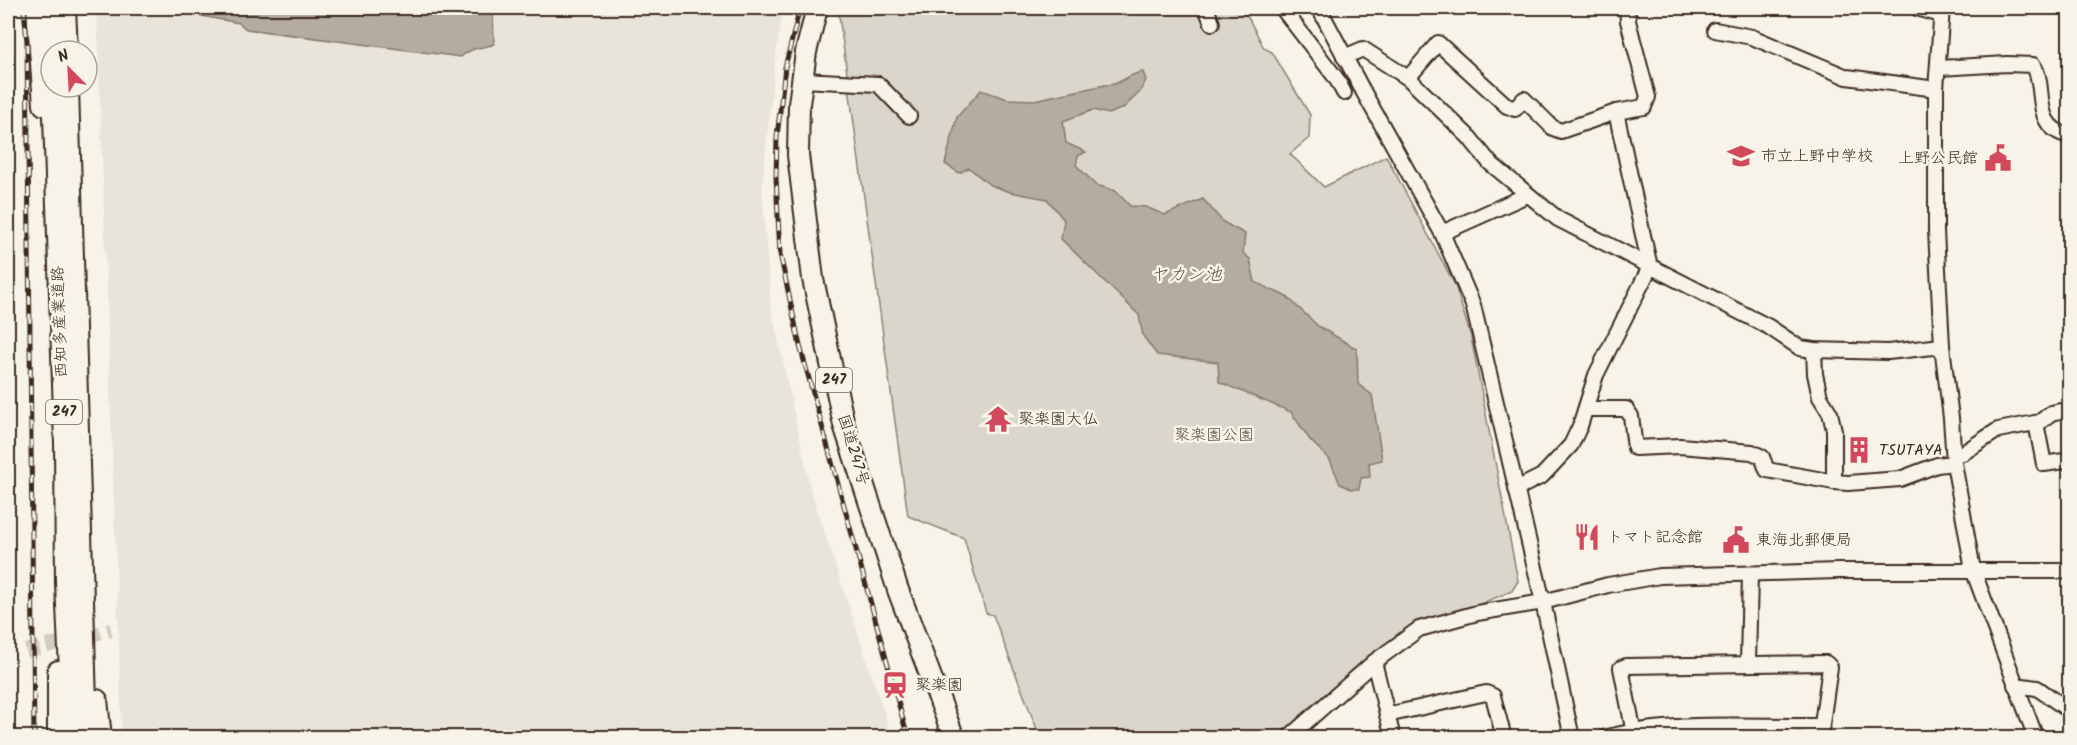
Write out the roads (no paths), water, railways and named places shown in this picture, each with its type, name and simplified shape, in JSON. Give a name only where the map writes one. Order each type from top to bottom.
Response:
[{"type":"highway","name":"247","points":[[37,8],[42,84],[57,218]]},
{"type":"highway","points":[[51,8],[52,39]]},
{"type":"highway","points":[[65,8],[66,39]]},
{"type":"highway","points":[[74,8],[75,39]]},
{"type":"highway","name":"国道247号","points":[[817,8],[802,80],[798,155],[813,279],[844,425],[898,590],[954,738]]},
{"type":"highway","name":"西知多産業道路","points":[[53,99],[65,443],[66,583],[73,738]]},
{"type":"highway","name":"西知多産業道路","points":[[68,99],[87,738]]},
{"type":"highway","name":"247","points":[[72,233],[76,191],[75,99]]},
{"type":"highway","name":"247","points":[[58,738],[59,555],[64,502]]},
{"type":"highway","name":"247","points":[[83,578],[102,738]]},
{"type":"street","points":[[1206,8],[1212,23]]},
{"type":"street","points":[[1282,8],[1336,78],[1344,93]]},
{"type":"street","points":[[1319,8],[1442,233],[1473,305],[1543,602],[1572,738]]},
{"type":"street","points":[[1408,78],[1438,43],[1507,106],[1515,109],[1524,99],[1553,128],[1561,131],[1616,112],[1644,107],[1647,97],[1628,21],[1627,8]]},
{"type":"street","points":[[1917,8],[1942,11],[1936,89],[1936,231],[1942,345],[1954,458],[1973,570],[2036,738]]},
{"type":"street","points":[[1715,30],[1752,37],[1848,76],[1936,89]]},
{"type":"street","points":[[1344,57],[1363,49],[1408,78],[1462,131],[1490,163],[1558,219],[1769,327],[1800,348],[1888,352],[1942,345]]},
{"type":"street","points":[[1939,68],[2007,64],[2033,65],[2037,71],[2041,108],[2048,121],[2058,131],[2070,136]]},
{"type":"street","points":[[802,80],[878,84],[909,116]]},
{"type":"street","points":[[1516,489],[1542,476],[1571,445],[1586,409],[1596,375],[1650,267],[1616,112]]},
{"type":"street","points":[[1442,233],[1527,195]]},
{"type":"street","points":[[1814,350],[1815,374],[1820,397],[1830,413],[1834,430],[1834,482]]},
{"type":"street","points":[[1586,409],[1626,409],[1631,416],[1635,448],[1680,446],[1752,452],[1762,457],[1767,470],[1834,482],[1900,479],[1954,458],[1998,430],[2040,422],[2052,414],[2070,409]]},
{"type":"street","points":[[2036,423],[2044,464],[2070,460]]},
{"type":"street","points":[[1288,738],[1374,662],[1419,629],[1477,613],[1543,602],[1608,585],[1651,577],[1838,571],[2070,571]]},
{"type":"street","points":[[1748,663],[1750,574]]},
{"type":"street","points":[[1374,662],[1393,738]]},
{"type":"street","points":[[1604,738],[1634,734],[1685,727],[1820,732],[1830,667],[1826,663],[1626,666],[1621,668],[1634,734]]},
{"type":"street","points":[[2015,685],[2037,688],[2070,711]]},
{"type":"street","points":[[1387,715],[1486,693],[1493,696],[1504,738]]},
{"type":"water","points":[[158,8],[493,8],[494,44],[473,49],[461,57],[246,29],[239,23]]},
{"type":"water","name":"ヤカン池","points":[[1143,72],[1146,80],[1140,92],[1123,108],[1109,114],[1093,110],[1063,121],[1066,143],[1086,152],[1078,156],[1076,165],[1096,185],[1116,191],[1130,206],[1146,207],[1165,215],[1203,199],[1223,222],[1245,234],[1243,253],[1250,259],[1255,282],[1287,297],[1318,326],[1357,349],[1358,384],[1372,395],[1382,460],[1369,463],[1370,477],[1361,478],[1359,489],[1351,489],[1340,484],[1330,460],[1310,440],[1291,412],[1219,382],[1218,362],[1157,355],[1143,336],[1139,315],[1061,239],[1064,220],[1047,199],[1010,192],[990,185],[969,168],[959,173],[945,164],[957,117],[981,90],[1008,99],[1034,100],[1115,84]]},
{"type":"tunnel","points":[[26,651],[111,630]]},
{"type":"railway","points":[[24,8],[27,42],[34,738]]},
{"type":"railway","points":[[800,8],[785,67],[777,137],[776,177],[780,254],[800,346],[908,738]]},
{"type":"place","name":"市立上野中学校","points":[[1741,156]]},
{"type":"place","name":"上野公民館","points":[[1998,158]]},
{"type":"place","name":"聚楽園大仏","points":[[998,419]]},
{"type":"place","name":"TSUTAYA","points":[[1859,450]]},
{"type":"place","name":"トマト記念館","points":[[1587,537]]},
{"type":"place","name":"東海北郵便局","points":[[1736,540]]},
{"type":"place","name":"聚楽園","points":[[895,685]]},
{"type":"park label","name":"聚楽園公園","points":[[1214,435]]}]
